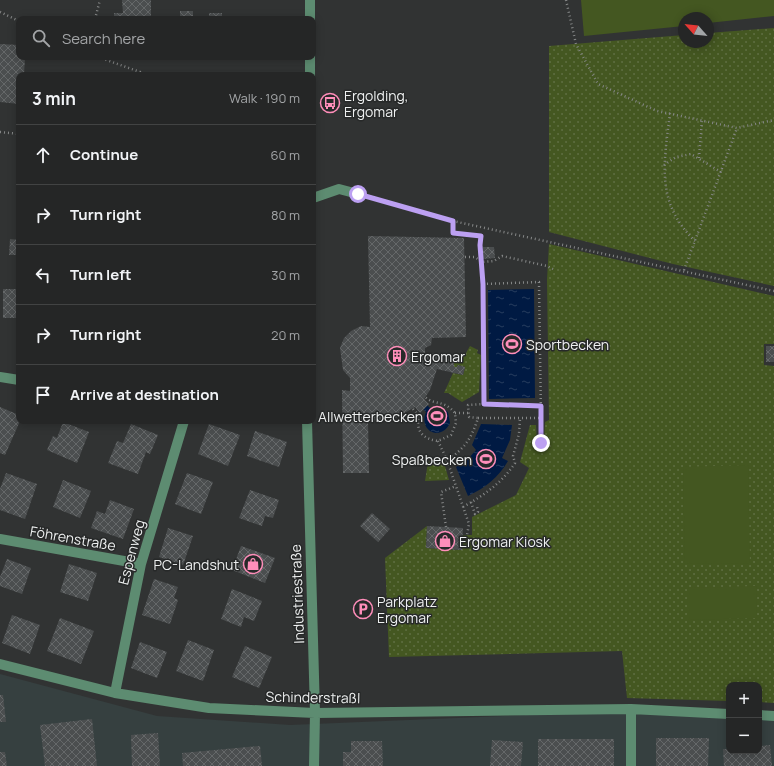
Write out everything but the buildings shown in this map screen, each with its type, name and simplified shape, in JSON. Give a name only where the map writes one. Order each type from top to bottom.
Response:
[{"type":"street","points":[[310,0],[310,16]]},
{"type":"street","points":[[310,60],[310,72]]},
{"type":"street","points":[[316,197],[339,189],[358,194]]},
{"type":"street","points":[[0,377],[16,380]]},
{"type":"street","name":"Espenweg","points":[[115,693],[141,564],[183,424]]},
{"type":"street","name":"Industriestraße","points":[[307,424],[315,713],[314,766]]},
{"type":"street","name":"Föhrenstraße","points":[[0,539],[141,564]]},
{"type":"street","name":"Schinderstraßl","points":[[0,664],[115,693],[209,708],[315,713],[631,709],[726,714]]},
{"type":"street","points":[[631,709],[631,766]]},
{"type":"street","points":[[762,715],[774,716]]},
{"type":"path","points":[[97,16],[100,0]]},
{"type":"path","points":[[566,0],[576,44],[598,84],[657,111],[738,128],[774,120]]},
{"type":"path","points":[[0,12],[16,20]]},
{"type":"path","points":[[105,60],[135,72]]},
{"type":"path","points":[[670,114],[663,165],[667,198],[682,228],[695,241]]},
{"type":"path","points":[[699,158],[702,120]]},
{"type":"path","points":[[684,270],[738,128]]},
{"type":"path","points":[[0,132],[16,134]]},
{"type":"path","points":[[663,165],[676,157],[690,154],[721,172]]},
{"type":"path","points":[[358,194],[453,221],[684,270],[774,291]]},
{"type":"path","points":[[453,221],[453,233],[481,236],[484,404]]},
{"type":"path","points":[[464,258],[475,257],[482,262],[494,261],[502,256],[547,266],[553,269]]},
{"type":"path","points":[[483,284],[539,282],[541,443]]},
{"type":"path","points":[[425,397],[431,403],[443,403],[455,413],[469,413]]},
{"type":"path","points":[[541,406],[484,404],[468,405],[469,417],[541,418]]},
{"type":"path","points":[[413,409],[420,416],[418,427],[421,434],[430,440],[438,441],[447,438],[454,430],[456,417],[455,413]]},
{"type":"path","points":[[447,460],[459,452],[467,444],[478,418]]},
{"type":"path","points":[[463,507],[495,487],[508,474],[515,463],[513,456],[519,434],[520,418]]},
{"type":"path","points":[[438,441],[447,460],[469,524],[467,535]]},
{"type":"path","points":[[446,527],[441,492],[456,486]]},
{"type":"path","points":[[471,502],[475,514],[478,512],[477,507]]},
{"type":"shaded area","points":[[0,674],[157,716],[290,725],[621,711],[726,714],[726,754],[762,754],[762,715],[774,716],[774,766],[0,766]]},
{"type":"green space","points":[[581,0],[774,0],[774,16],[714,22],[714,12],[678,12],[678,27],[584,36]]},
{"type":"green space","points":[[774,28],[774,286],[673,264],[549,232],[549,46],[678,35],[678,48],[714,48],[714,33]]},
{"type":"green space","points":[[549,244],[774,296],[774,344],[764,344],[764,365],[774,366],[774,703],[762,702],[762,682],[726,682],[726,701],[627,698],[622,651],[389,657],[385,558],[427,526],[426,548],[462,550],[463,535],[472,535],[472,517],[516,495],[529,468],[520,462],[530,425],[536,425],[537,442],[544,443],[545,422],[549,420],[547,280]]},
{"type":"green space","points":[[470,346],[478,350],[477,353],[481,355],[479,392],[462,402],[448,393],[444,393],[453,373],[463,375],[465,367],[458,365],[457,367],[454,367],[454,354],[466,353]]},
{"type":"green space","points":[[443,459],[449,480],[425,481],[428,462]]},
{"type":"green space","points":[[748,465],[750,563],[685,564],[683,467]]},
{"type":"green space","points":[[756,586],[757,618],[688,620],[688,588]]},
{"type":"water","name":"Sportbecken","points":[[534,289],[535,398],[489,399],[488,290]]},
{"type":"water","name":"Allwetterbecken","points":[[422,400],[430,408],[441,407],[448,412],[450,423],[446,429],[436,433],[428,429],[424,419],[426,412],[418,404]]},
{"type":"water","name":"Spaßbecken","points":[[481,424],[512,425],[510,440],[502,458],[508,461],[491,482],[468,496],[456,467],[467,460],[476,450],[472,445]]},
{"type":"place","name":"Ergolding, Ergomar","points":[[330,103]]},
{"type":"place","name":"Sportbecken","points":[[512,344]]},
{"type":"place","name":"Ergomar","points":[[397,356]]},
{"type":"place","name":"Allwetterbecken","points":[[437,416]]},
{"type":"place","name":"Spaßbecken","points":[[486,459]]},
{"type":"place","name":"Ergomar Kiosk","points":[[445,541]]},
{"type":"place","name":"PC-Landshut","points":[[253,564]]},
{"type":"place","name":"Parkplatz Ergomar","points":[[363,609]]},
{"type":"route","points":[[358,194],[453,221],[453,233],[481,236],[484,404],[541,406],[541,443]]}]
